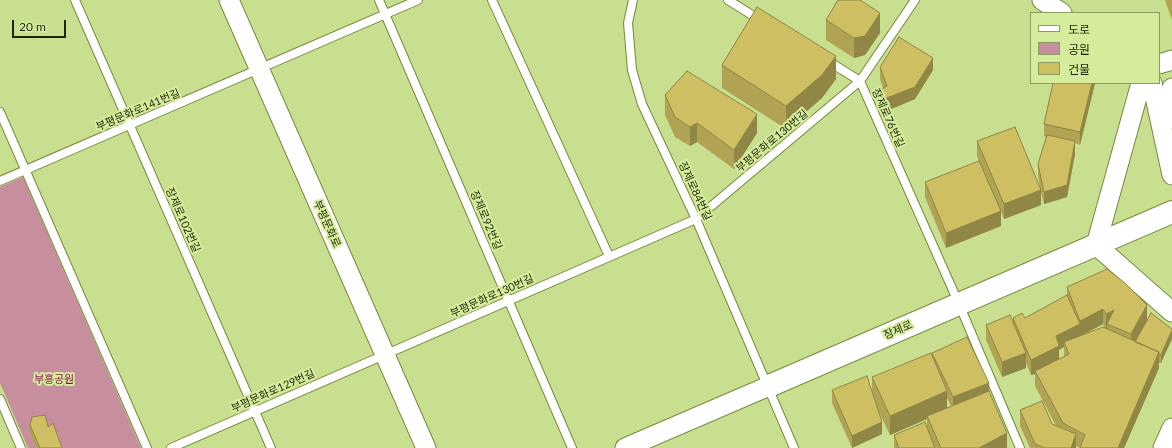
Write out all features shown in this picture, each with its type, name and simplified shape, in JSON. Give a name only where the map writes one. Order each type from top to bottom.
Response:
[{"type":"main road","name":"장제로","points":[[769,386],[1172,212]]},
{"type":"street","name":"부평문화로","points":[[229,0],[426,448]]},
{"type":"street","points":[[1042,0],[1060,12]]},
{"type":"street","points":[[1160,64],[1172,60]]},
{"type":"street","points":[[1141,84],[1096,245],[1172,312]]},
{"type":"street","points":[[1152,84],[1172,176]]},
{"type":"street","points":[[1162,134],[1167,102],[1172,88]]},
{"type":"street","name":"장제로","points":[[625,448],[769,386]]},
{"type":"street","points":[[1163,448],[1172,428]]},
{"type":"lane","name":"장제로102번길","points":[[75,0],[271,448]]},
{"type":"lane","name":"장제로92번길","points":[[379,0],[572,448]]},
{"type":"lane","name":"부평문화로141번길","points":[[0,181],[418,0]]},
{"type":"lane","points":[[492,0],[531,81],[609,256]]},
{"type":"lane","name":"장제로84번길","points":[[633,0],[628,23],[632,70],[642,104],[696,219],[769,386],[794,448]]},
{"type":"lane","points":[[728,0],[768,24]]},
{"type":"lane","name":"부평문화로130번길","points":[[384,355],[696,219],[860,81],[915,0]]},
{"type":"lane","name":"장제로76번길","points":[[820,57],[860,81],[959,304],[1020,448]]},
{"type":"lane","points":[[0,112],[147,448]]},
{"type":"lane","name":"부평문화로129번길","points":[[171,448],[384,355]]},
{"type":"lane","points":[[0,399],[21,448]]},
{"type":"green space","name":"부흥공원","points":[[23,177],[141,448],[28,448],[0,383],[0,187]]},
{"type":"building","points":[[838,0],[860,0],[880,13],[865,36],[854,38],[826,20]]},
{"type":"building","points":[[757,7],[836,56],[822,75],[786,106],[722,65]]},
{"type":"building","points":[[899,37],[933,58],[915,87],[884,99],[880,90],[887,86],[880,67]]},
{"type":"building","points":[[687,71],[757,114],[734,150],[697,123],[690,127],[675,117],[665,95]]},
{"type":"building","points":[[1053,84],[1092,84],[1080,132],[1044,124]]},
{"type":"building","points":[[1015,127],[1041,190],[1004,204],[977,141]]},
{"type":"building","points":[[1047,135],[1075,141],[1067,185],[1044,192],[1038,164]]},
{"type":"building","points":[[979,161],[1001,211],[946,233],[925,182]]},
{"type":"building","points":[[1107,269],[1126,284],[1147,305],[1131,334],[1107,324],[1114,310],[1106,314],[1103,309],[1080,321],[1067,287]]},
{"type":"building","points":[[1067,295],[1080,324],[1056,336],[1059,346],[1031,360],[1013,318],[1022,313],[1025,318]]},
{"type":"building","points":[[1151,313],[1172,329],[1161,355],[1159,352],[1135,342]]},
{"type":"building","points":[[1010,315],[1026,353],[1002,362],[986,325]]},
{"type":"building","points":[[1103,327],[1159,352],[1118,448],[1080,448],[1085,435],[1063,423],[1035,371],[1069,354],[1064,342]]},
{"type":"building","points":[[967,337],[989,383],[953,397],[932,353]]},
{"type":"building","points":[[931,353],[947,391],[890,416],[872,377]]},
{"type":"building","points":[[867,376],[882,422],[852,436],[832,390]]},
{"type":"building","points":[[989,391],[1007,433],[979,448],[941,448],[927,416]]},
{"type":"building","points":[[1042,401],[1052,424],[1076,434],[1071,448],[1045,448],[1035,444],[1020,410]]},
{"type":"building","points":[[45,415],[48,427],[53,423],[62,448],[40,448],[30,425],[32,417]]},
{"type":"building","points":[[925,422],[935,448],[899,448],[894,435]]}]
